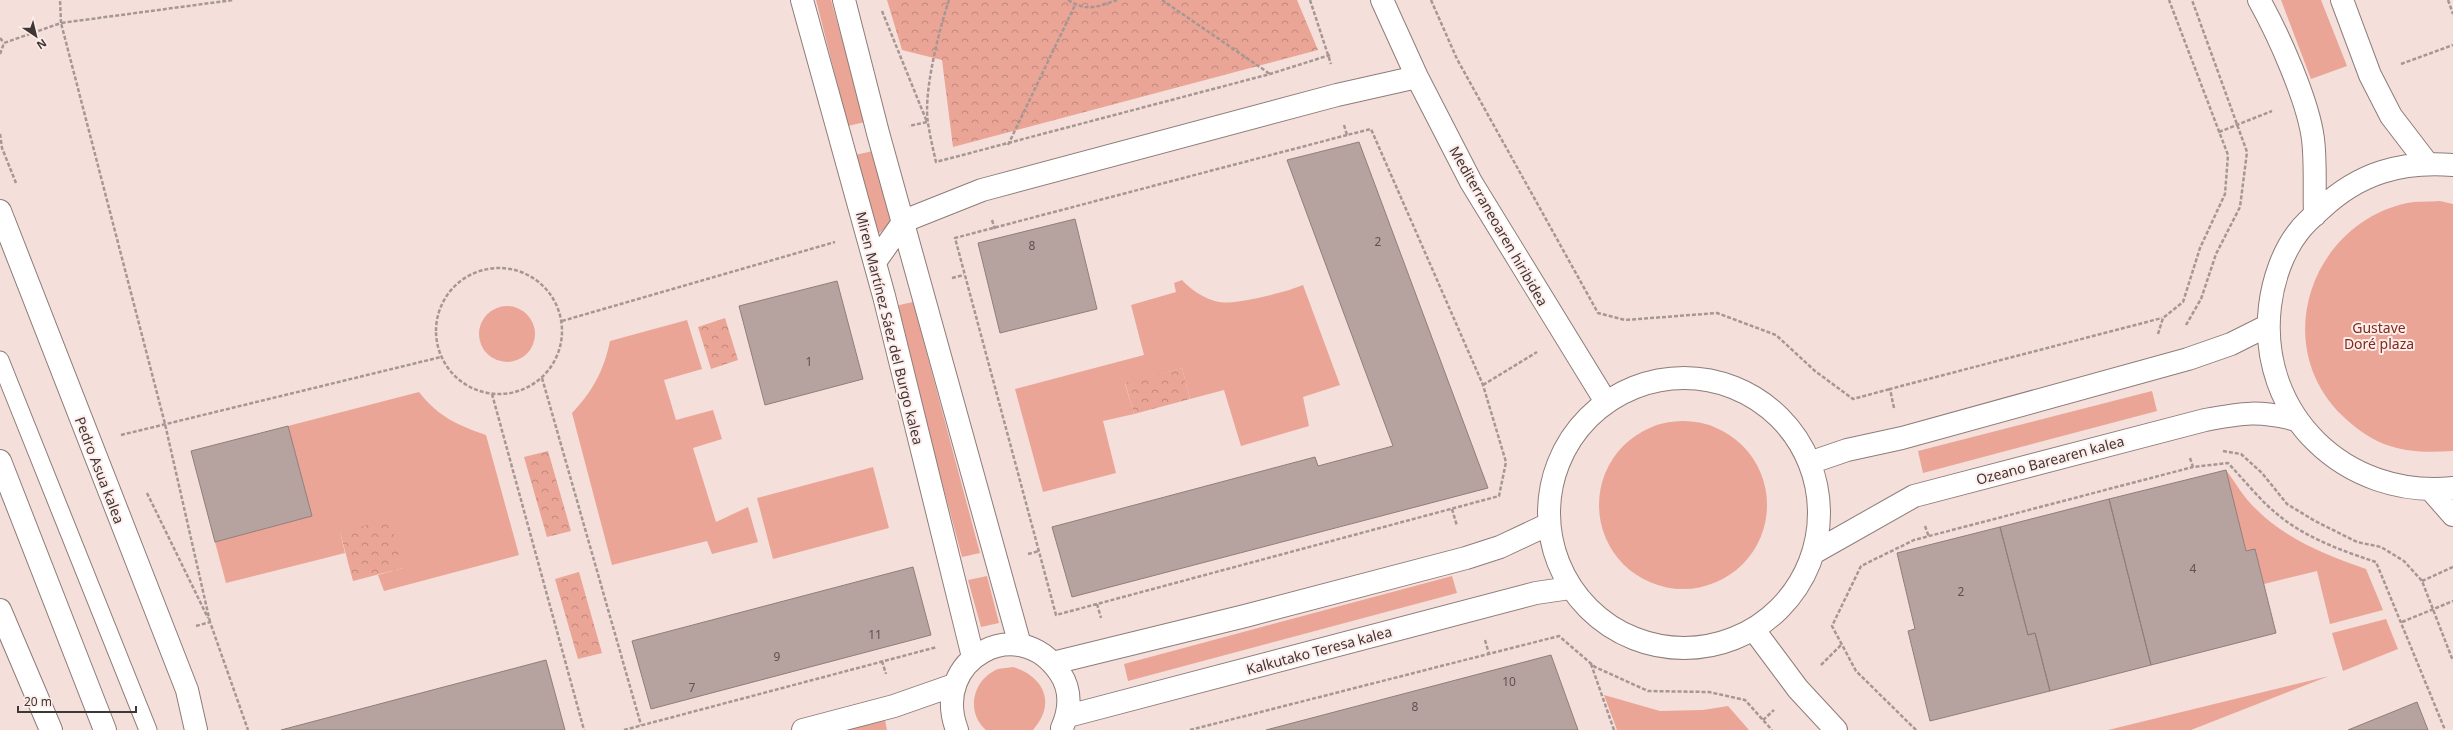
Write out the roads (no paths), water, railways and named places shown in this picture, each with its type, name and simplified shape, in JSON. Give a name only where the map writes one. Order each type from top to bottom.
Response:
[{"type":"street","name":"Miren Martínez Sáez del Burgo kalea","points":[[802,0],[875,262],[954,574],[973,657]]},
{"type":"street","points":[[844,0],[878,133],[904,221],[1020,645]]},
{"type":"street","name":"Mediterraneoaren hiribidea","points":[[1382,0],[1417,77],[1471,182],[1606,402]]},
{"type":"street","points":[[2259,0],[2270,19],[2302,100],[2313,138],[2315,215]]},
{"type":"street","points":[[2342,0],[2370,76],[2391,116],[2427,163]]},
{"type":"street","points":[[875,262],[904,221],[982,190],[1337,95],[1417,77]]},
{"type":"street","points":[[2453,165],[2427,163],[2389,169],[2353,183],[2315,215],[2298,231],[2282,260],[2271,292],[2268,326],[2271,359],[2281,392],[2297,420],[2322,448],[2352,470],[2386,483],[2431,490],[2453,488]]},
{"type":"street","name":"Pedro Asua kalea","points":[[0,212],[187,690],[196,730]]},
{"type":"street","points":[[1812,462],[1847,450],[1902,438],[2188,358],[2231,344],[2268,326]]},
{"type":"street","points":[[1682,376],[1723,382],[1760,399],[1790,427],[1812,462],[1821,506],[1815,552],[1801,582],[1785,604],[1754,630],[1715,645],[1674,648],[1634,640],[1598,618],[1570,588],[1552,547],[1548,524],[1550,489],[1561,456],[1579,426],[1606,402],[1642,383],[1682,376]]},
{"type":"street","name":"Ozeano Barearen kalea","points":[[1815,552],[1914,496],[2205,420],[2241,413],[2263,413],[2297,420]]},
{"type":"street","points":[[0,461],[105,730]]},
{"type":"street","points":[[2431,490],[2453,515]]},
{"type":"street","points":[[1053,663],[1245,616],[1466,558],[1500,547],[1548,524]]},
{"type":"street","name":"Kalkutako Teresa kalea","points":[[1065,723],[1536,592],[1570,588]]},
{"type":"street","points":[[0,610],[52,730]]},
{"type":"street","points":[[1754,630],[1798,689],[1836,730]]},
{"type":"street","points":[[957,730],[952,716],[951,701],[954,685],[961,670],[973,657],[987,649],[1003,645],[1020,645],[1038,651],[1053,663],[1064,679],[1069,697],[1065,723]]},
{"type":"street","points":[[803,730],[894,706],[954,685]]},
{"type":"street","points":[[187,690],[210,730]]},
{"type":"lane","points":[[0,360],[148,730]]},
{"type":"park label","name":"Gustave Doré plaza","points":[[2379,336]]}]
